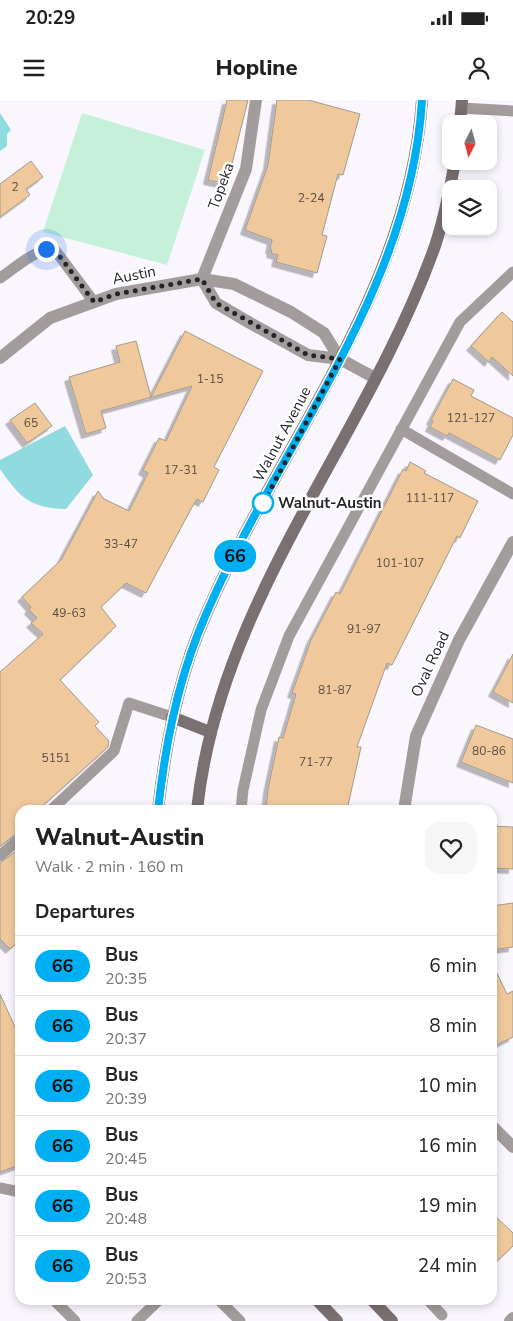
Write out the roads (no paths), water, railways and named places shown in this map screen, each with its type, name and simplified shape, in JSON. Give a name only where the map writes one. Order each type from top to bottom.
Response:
[{"type":"main road","name":"Walnut Avenue","points":[[159,805],[172,717],[192,650],[219,588],[374,292],[397,230],[415,155],[422,100]]},
{"type":"main road","points":[[198,805],[210,732],[233,659],[252,614],[410,308],[430,260],[443,216],[453,170]]},
{"type":"main road","points":[[172,717],[210,732]]},
{"type":"main road","points":[[322,1305],[337,1321]]},
{"type":"main road","points":[[377,1305],[392,1321]]},
{"type":"street","name":"Topeka","points":[[202,279],[246,169],[256,100]]},
{"type":"street","name":"Austin","points":[[202,279],[216,303],[308,355],[340,359],[375,378]]},
{"type":"street","name":"Austin","points":[[0,358],[50,318],[116,294],[202,279],[234,284],[291,312],[324,334],[340,359]]},
{"type":"street","name":"Oval Road","points":[[405,805],[416,736],[459,640],[513,542]]},
{"type":"street","points":[[497,1131],[513,1147]]},
{"type":"street","points":[[510,1321],[513,1318]]},
{"type":"lane","points":[[462,104],[513,111]]},
{"type":"lane","points":[[0,278],[40,252],[50,249],[55,250],[94,302]]},
{"type":"lane","points":[[242,805],[243,790],[261,710],[289,636],[460,322],[513,272]]},
{"type":"lane","points":[[401,430],[513,494]]},
{"type":"lane","points":[[56,805],[114,751],[129,703],[172,717]]},
{"type":"lane","points":[[0,856],[15,842]]},
{"type":"lane","points":[[0,1188],[15,1191]]},
{"type":"lane","points":[[59,1305],[75,1321]]},
{"type":"lane","points":[[137,1321],[149,1305]]},
{"type":"lane","points":[[224,1305],[240,1321]]},
{"type":"lane","points":[[433,1305],[442,1315]]},
{"type":"water","points":[[0,113],[11,130],[7,134],[7,146],[0,151]]},
{"type":"water","points":[[65,426],[93,475],[66,509],[35,504],[20,494],[14,487],[0,469],[0,460]]},
{"type":"place","name":"Walnut-Austin","points":[[263,503]]}]
